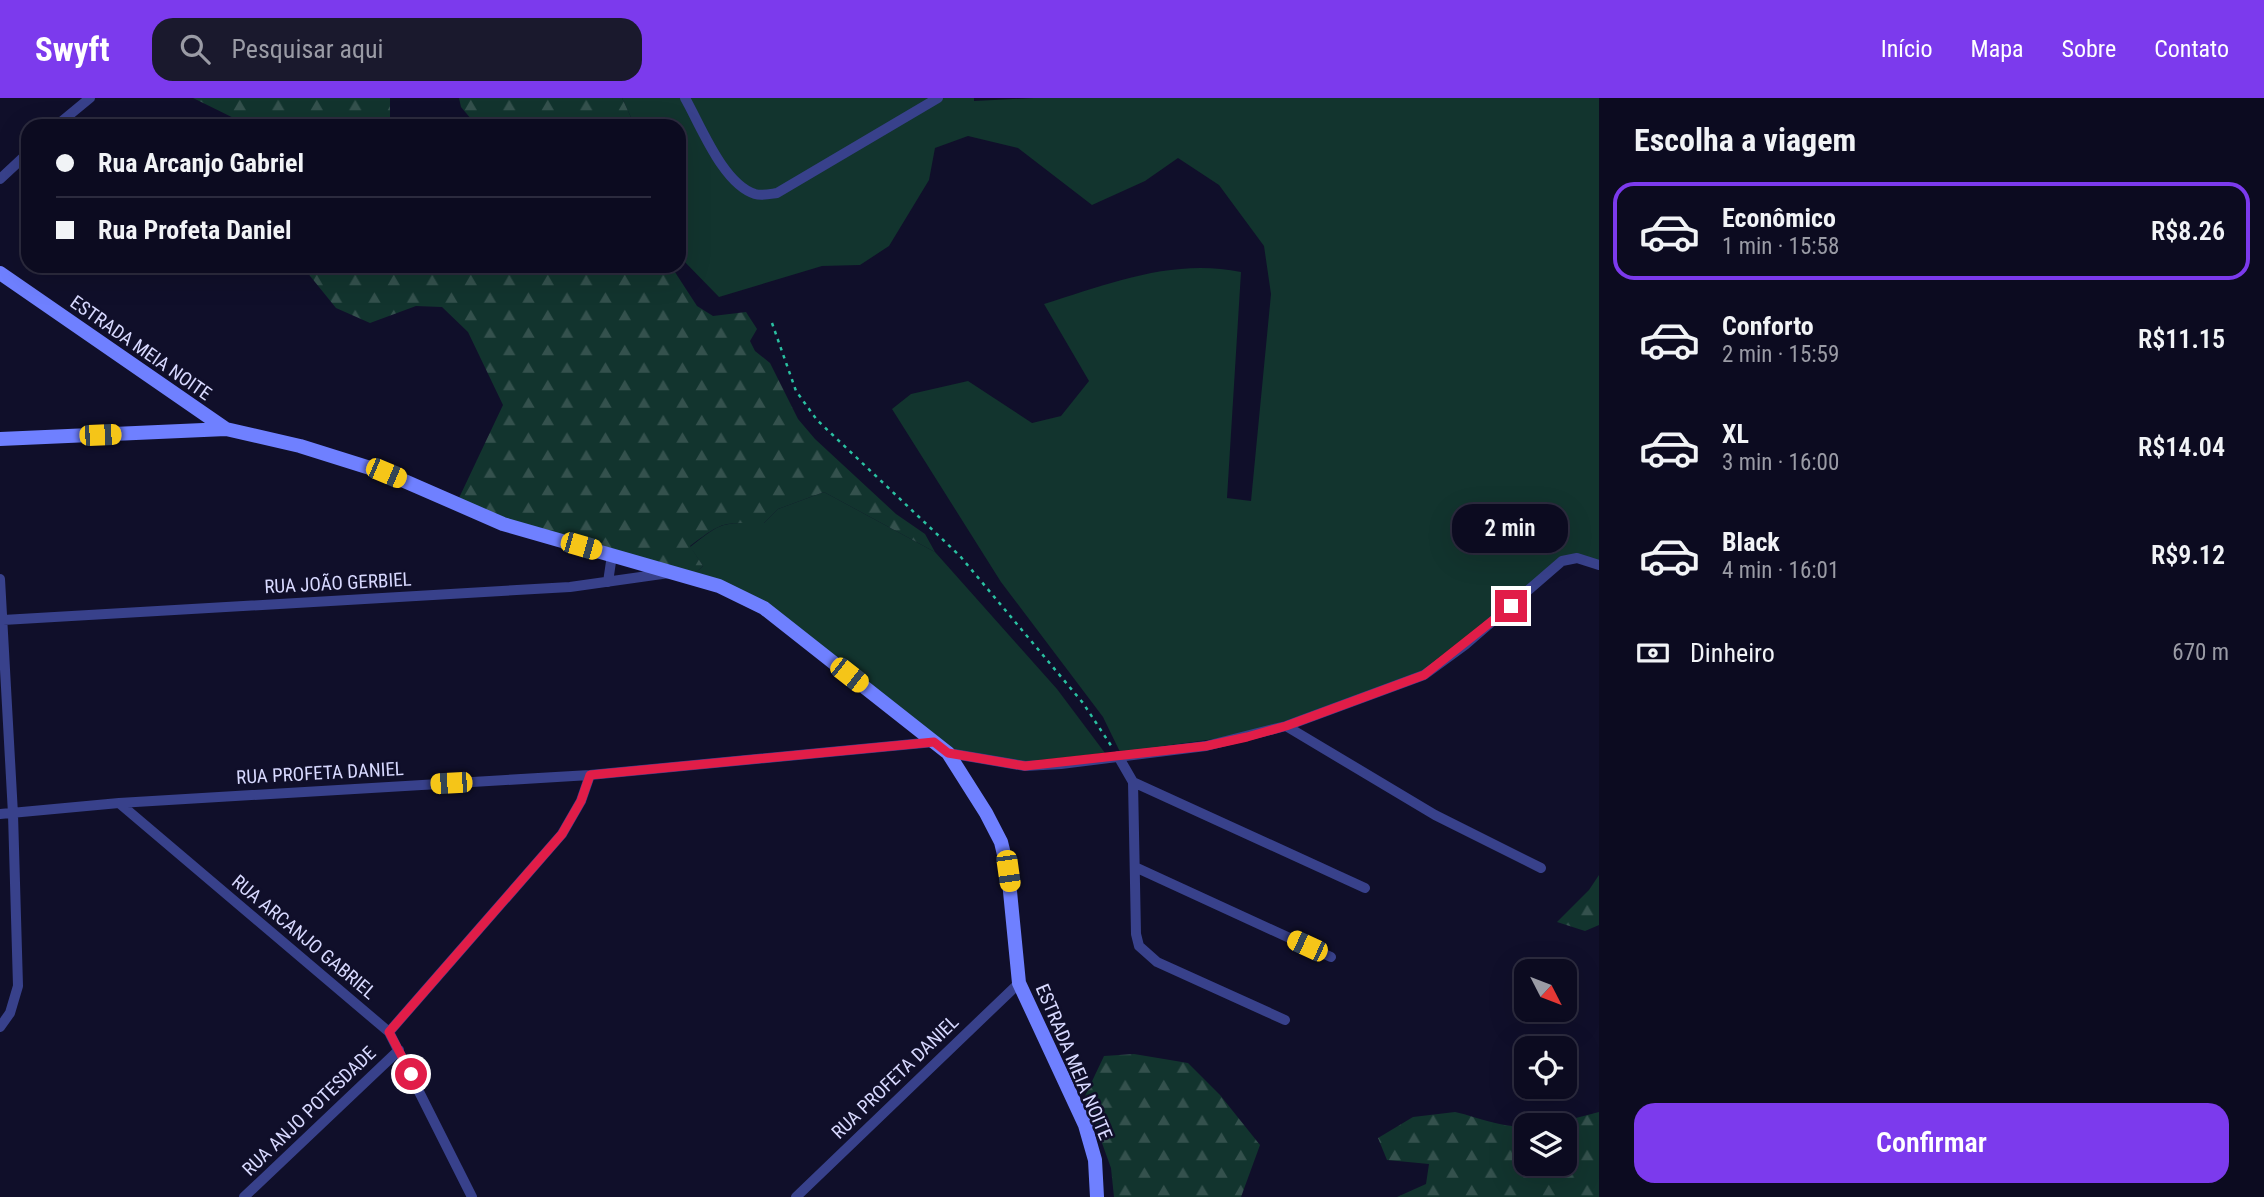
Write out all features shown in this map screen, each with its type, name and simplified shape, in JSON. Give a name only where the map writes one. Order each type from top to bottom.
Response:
[{"type":"street","points":[[64,119],[90,98]]},
{"type":"street","points":[[685,98],[728,175],[743,188],[758,195],[777,193],[938,98]]},
{"type":"street","points":[[0,179],[21,160]]},
{"type":"street","name":"ESTRADA MEIA NOITE","points":[[0,273],[226,429]]},
{"type":"street","name":"ESTRADA MEIA NOITE","points":[[0,439],[226,429],[300,446],[386,473],[503,524],[719,586],[764,608],[948,753],[1001,842],[1013,907],[1019,983],[1085,1125],[1095,1160],[1097,1197]]},
{"type":"street","points":[[608,582],[612,555]]},
{"type":"street","points":[[948,753],[1025,766],[1206,746],[1286,726],[1424,675],[1487,628],[1562,561],[1577,558],[1599,565]]},
{"type":"street","name":"RUA JOÃO GERBIEL","points":[[3,620],[608,582],[675,573]]},
{"type":"street","points":[[0,579],[13,814],[18,986],[10,1013],[0,1027]]},
{"type":"street","points":[[1286,726],[1435,815],[1541,868]]},
{"type":"street","name":"RUA PROFETA DANIEL","points":[[0,814],[119,803],[590,775],[934,742]]},
{"type":"street","points":[[1118,756],[1133,782],[1136,934],[1139,946],[1147,955],[1285,1020]]},
{"type":"street","name":"RUA ANJO POTESDADE","points":[[389,1032],[562,834],[581,801],[590,775]]},
{"type":"street","points":[[1133,782],[1365,888]]},
{"type":"street","name":"RUA ARCANJO GABRIEL","points":[[119,803],[389,1032],[472,1197]]},
{"type":"street","points":[[1135,867],[1331,957]]},
{"type":"street","name":"RUA PROFETA DANIEL","points":[[796,1197],[1019,983]]},
{"type":"street","name":"RUA ANJO POTESDADE","points":[[244,1197],[398,1049]]},
{"type":"path","points":[[772,323],[796,391],[817,420],[969,566],[1083,703],[1118,756]]},
{"type":"green space","points":[[193,98],[390,98],[390,119],[236,119]]},
{"type":"green space","points":[[459,98],[622,98],[632,119],[471,119],[461,107]]},
{"type":"green space","points":[[622,98],[974,98],[974,101],[1034,98],[1599,98],[1599,562],[1557,562],[1426,673],[1244,735],[1120,752],[1103,717],[1001,582],[892,409],[911,394],[968,381],[1032,423],[1061,416],[1089,381],[1044,304],[1117,281],[1165,271],[1190,268],[1241,272],[1227,498],[1251,501],[1271,294],[1264,246],[1219,185],[1178,158],[1145,181],[1092,205],[1018,148],[968,136],[935,148],[929,180],[889,246],[860,265],[822,266],[719,297],[686,263],[686,119],[632,119]]},
{"type":"green space","points":[[308,273],[676,273],[697,306],[713,316],[746,312],[757,329],[750,341],[755,351],[770,363],[798,419],[815,439],[896,514],[925,534],[935,552],[824,492],[778,509],[764,523],[731,523],[710,531],[690,546],[703,566],[694,574],[529,530],[459,498],[503,405],[468,332],[442,307],[416,306],[370,323],[336,308]]},
{"type":"green space","points":[[824,492],[935,552],[1057,689],[1105,753],[1021,762],[948,749],[755,598],[694,574],[703,566],[690,547],[710,532],[731,523],[764,523],[778,509]]},
{"type":"green space","points":[[1599,875],[1599,925],[1585,931],[1557,922],[1589,890]]},
{"type":"green space","points":[[1134,1054],[1188,1063],[1220,1095],[1260,1145],[1241,1197],[1114,1197],[1111,1168],[1085,1096],[1104,1056]]},
{"type":"green space","points":[[1455,1112],[1514,1127],[1514,1176],[1577,1176],[1577,1118],[1599,1112],[1599,1197],[1397,1197],[1426,1184],[1429,1164],[1387,1160],[1378,1138],[1413,1117]]},
{"type":"route","points":[[411,1074],[389,1032],[562,834],[581,801],[590,775],[934,742],[948,753],[1025,766],[1206,746],[1286,726],[1412,681],[1435,668],[1511,606]]}]
